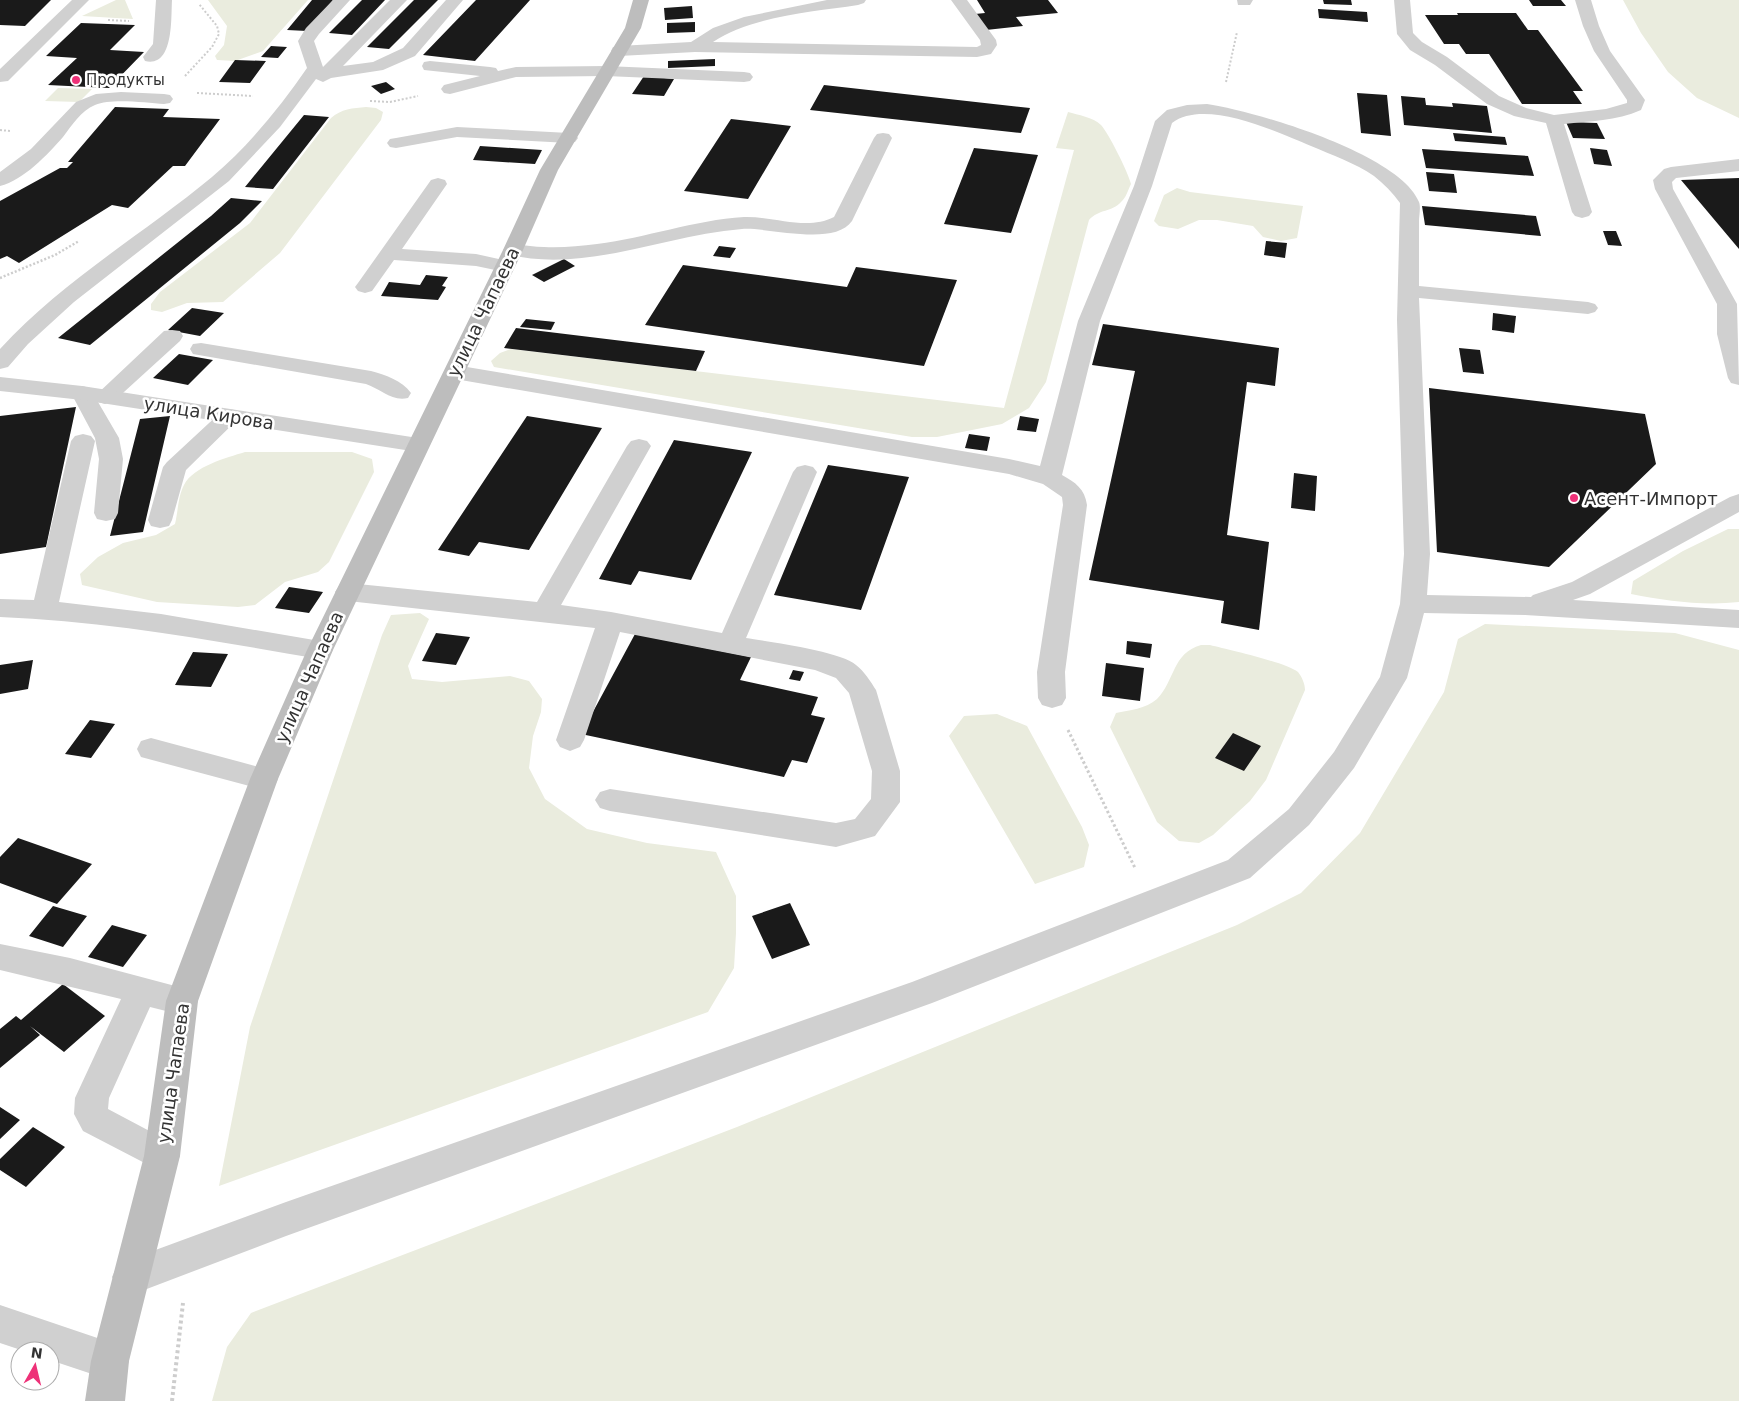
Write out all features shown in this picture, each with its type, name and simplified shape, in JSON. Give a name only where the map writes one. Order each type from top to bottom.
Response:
[{"type":"main road","name":"улица Чапаева","points":[[105,1401],[110,1362],[162,1156],[182,1001],[264,779],[320,650],[455,372],[549,170],[633,28],[642,0]]},
{"type":"street","points":[[2,77],[81,0]]},
{"type":"street","points":[[151,57],[161,45],[164,0]]},
{"type":"street","points":[[296,98],[314,68],[306,41],[312,31],[342,0]]},
{"type":"street","points":[[0,362],[18,341],[83,282],[171,218],[227,174],[296,98],[327,74],[399,0]]},
{"type":"street","points":[[327,74],[378,66],[409,52],[455,0]]},
{"type":"street","points":[[695,47],[749,13],[800,9],[858,0]]},
{"type":"street","points":[[619,51],[695,47],[977,52],[985,50],[989,45],[988,40],[959,0]]},
{"type":"street","points":[[1402,0],[1405,34],[1416,46],[1441,61],[1493,100],[1520,112],[1554,120],[1621,112],[1635,106],[1636,100],[1602,51],[1591,26],[1583,0]]},
{"type":"street","points":[[430,66],[509,74]]},
{"type":"street","points":[[450,89],[516,72],[606,71],[744,77]]},
{"type":"street","points":[[0,180],[17,170],[48,143],[82,104],[95,100],[118,98],[164,99]]},
{"type":"street","points":[[131,1277],[921,993],[1239,869],[1299,817],[1344,760],[1393,678],[1413,604],[1418,554],[1409,291],[1410,203],[1397,186],[1380,172],[1353,157],[1275,125],[1220,110],[1187,110],[1173,114],[1164,121],[1143,186],[1089,321],[1049,478]]},
{"type":"street","points":[[1554,120],[1582,212]]},
{"type":"street","points":[[396,143],[457,132],[569,138]]},
{"type":"street","points":[[390,254],[476,260],[509,258],[533,254],[585,251],[744,222],[820,228],[834,226],[842,221],[883,138]]},
{"type":"street","points":[[1739,164],[1671,173],[1662,180],[1664,189],[1727,304],[1728,334],[1739,378]]},
{"type":"street","points":[[365,287],[438,184]]},
{"type":"street","points":[[1409,291],[1588,308]]},
{"type":"street","points":[[105,397],[172,336]]},
{"type":"street","points":[[201,349],[371,378],[385,383],[400,393]]},
{"type":"street","points":[[455,372],[966,459],[1038,474],[1067,487],[1074,495],[1075,505],[1051,672],[1052,698]]},
{"type":"street","name":"улица Кирова","points":[[0,384],[82,393],[418,445]]},
{"type":"street","points":[[82,393],[107,438],[110,452],[106,513]]},
{"type":"street","points":[[160,520],[175,467],[230,416]]},
{"type":"street","points":[[45,608],[83,441]]},
{"type":"street","points":[[544,612],[639,446]]},
{"type":"street","points":[[730,644],[805,472]]},
{"type":"street","points":[[1525,606],[1581,588],[1739,502]]},
{"type":"street","points":[[348,592],[544,612],[611,621],[818,661],[846,672],[862,690],[886,771],[885,802],[864,828],[836,835],[610,800]]},
{"type":"street","points":[[1413,604],[1525,606],[1739,619]]},
{"type":"street","points":[[0,608],[45,608],[129,618],[320,650]]},
{"type":"street","points":[[570,740],[611,621]]},
{"type":"street","points":[[151,750],[264,779]]},
{"type":"street","points":[[0,957],[70,972],[140,992],[182,1001]]},
{"type":"street","points":[[140,992],[92,1098],[92,1114],[95,1120],[162,1156]]},
{"type":"street","points":[[0,1324],[110,1362]]},
{"type":"path","points":[[195,64],[213,46],[219,35],[219,29],[196,0]]},
{"type":"path","points":[[1220,110],[1244,1]]},
{"type":"path","points":[[63,18],[163,22]]},
{"type":"path","points":[[191,92],[296,98]]},
{"type":"path","points":[[1052,698],[1136,870],[1154,902]]},
{"type":"path","points":[[172,1401],[189,1255]]},
{"type":"shaded area","points":[[116,0],[125,0],[133,19],[82,16]]},
{"type":"shaded area","points":[[208,0],[308,0],[263,51],[235,61],[217,60],[215,56],[224,45],[227,26]]},
{"type":"shaded area","points":[[1623,0],[1739,0],[1739,118],[1697,98],[1668,72],[1641,33]]},
{"type":"shaded area","points":[[58,88],[92,89],[79,102],[45,101]]},
{"type":"shaded area","points":[[366,107],[376,108],[383,112],[381,120],[280,253],[223,302],[187,303],[162,312],[151,310],[151,304],[160,292],[250,223],[331,118],[343,111]]},
{"type":"shaded area","points":[[1068,112],[1090,118],[1101,125],[1118,153],[1131,184],[1124,198],[1117,205],[1093,216],[1089,220],[1046,382],[1029,408],[1002,424],[937,437],[912,437],[494,367],[491,361],[500,353],[511,349],[1004,408],[1074,150],[1056,148]]},
{"type":"shaded area","points":[[1177,188],[1190,192],[1303,206],[1297,238],[1281,241],[1263,237],[1253,226],[1217,220],[1199,220],[1178,229],[1159,226],[1154,221],[1164,195]]},
{"type":"shaded area","points":[[245,452],[352,452],[372,459],[374,472],[329,562],[318,572],[285,582],[255,605],[238,607],[157,602],[82,585],[80,574],[98,557],[123,543],[156,535],[175,524],[182,489],[189,478],[195,473],[211,464]]},
{"type":"shaded area","points":[[1728,529],[1739,529],[1739,602],[1685,602],[1631,594],[1633,581],[1683,551]]},
{"type":"shaded area","points":[[420,613],[429,619],[408,666],[412,679],[442,682],[510,676],[529,681],[542,699],[541,712],[533,736],[529,768],[545,799],[587,829],[647,843],[716,852],[736,896],[734,968],[708,1012],[219,1186],[250,1027],[382,635],[391,615]]},
{"type":"shaded area","points":[[1485,624],[1675,633],[1739,650],[1739,1401],[212,1401],[227,1347],[251,1313],[737,1127],[1237,925],[1301,893],[1360,833],[1444,692],[1458,639]]},
{"type":"shaded area","points":[[1201,645],[1210,645],[1243,653],[1291,668],[1301,676],[1305,690],[1266,780],[1250,801],[1213,835],[1199,843],[1179,841],[1157,822],[1110,727],[1116,713],[1143,707],[1157,699],[1163,692],[1184,654]]},
{"type":"shaded area","points":[[997,714],[1027,726],[1082,827],[1089,845],[1084,867],[1035,884],[949,736],[964,716]]},
{"type":"building","points":[[0,0],[51,0],[25,26],[0,25]]},
{"type":"building","points":[[312,0],[333,0],[307,31],[287,30]]},
{"type":"building","points":[[362,0],[385,0],[352,35],[329,33]]},
{"type":"building","points":[[414,0],[438,0],[389,49],[367,47]]},
{"type":"building","points":[[476,0],[530,0],[475,61],[423,55]]},
{"type":"building","points":[[977,0],[1048,0],[1058,13],[1016,17],[1023,26],[986,30],[975,14],[985,13]]},
{"type":"building","points":[[1323,0],[1351,0],[1352,5],[1324,4]]},
{"type":"building","points":[[1529,0],[1561,0],[1566,6],[1533,6]]},
{"type":"building","points":[[692,6],[693,18],[665,20],[664,8]]},
{"type":"building","points":[[1318,9],[1367,12],[1368,22],[1319,18]]},
{"type":"building","points":[[1457,13],[1516,13],[1528,30],[1538,30],[1583,91],[1573,91],[1582,104],[1522,104],[1489,54],[1466,54],[1459,44],[1444,44],[1425,15],[1458,15]]},
{"type":"building","points":[[695,22],[695,32],[667,33],[667,23]]},
{"type":"building","points":[[81,23],[135,25],[110,50],[144,52],[109,88],[48,85],[77,58],[46,56]]},
{"type":"building","points":[[271,46],[287,47],[278,58],[261,57]]},
{"type":"building","points":[[715,59],[715,66],[668,68],[668,61]]},
{"type":"building","points":[[235,60],[266,61],[250,83],[219,82]]},
{"type":"building","points":[[644,76],[674,79],[664,96],[632,94]]},
{"type":"building","points":[[386,82],[395,89],[381,94],[371,86]]},
{"type":"building","points":[[824,85],[1030,108],[1021,133],[810,110]]},
{"type":"building","points":[[1357,93],[1387,95],[1391,136],[1361,133]]},
{"type":"building","points":[[1401,96],[1425,98],[1426,105],[1453,107],[1452,103],[1487,106],[1492,133],[1404,125]]},
{"type":"building","points":[[115,107],[169,109],[163,117],[220,119],[185,166],[173,166],[128,208],[112,205],[19,263],[7,256],[0,259],[0,201],[60,168],[67,168],[73,162],[68,162]]},
{"type":"building","points":[[304,115],[329,117],[273,189],[245,187]]},
{"type":"building","points":[[731,119],[791,126],[748,199],[684,191]]},
{"type":"building","points":[[1566,122],[1597,123],[1605,139],[1573,138]]},
{"type":"building","points":[[1453,133],[1505,137],[1507,145],[1455,141]]},
{"type":"building","points":[[480,146],[542,150],[535,164],[473,160]]},
{"type":"building","points":[[974,148],[1038,155],[1011,233],[944,224]]},
{"type":"building","points":[[1590,148],[1607,150],[1612,166],[1594,164]]},
{"type":"building","points":[[1422,149],[1528,156],[1534,176],[1426,168]]},
{"type":"building","points":[[1426,172],[1454,174],[1457,193],[1429,191]]},
{"type":"building","points":[[1739,178],[1739,249],[1681,180]]},
{"type":"building","points":[[231,198],[262,201],[240,223],[90,345],[58,338],[211,216]]},
{"type":"building","points":[[1422,206],[1536,216],[1541,236],[1425,225]]},
{"type":"building","points":[[1603,231],[1616,231],[1622,246],[1608,245]]},
{"type":"building","points":[[1266,241],[1287,243],[1285,258],[1264,255]]},
{"type":"building","points":[[719,246],[736,248],[730,258],[713,256]]},
{"type":"building","points":[[564,259],[575,266],[544,282],[532,275]]},
{"type":"building","points":[[683,265],[847,287],[856,267],[957,280],[924,366],[645,325]]},
{"type":"building","points":[[426,275],[448,277],[442,286],[446,287],[438,300],[381,296],[389,282],[420,285]]},
{"type":"building","points":[[192,308],[224,313],[200,336],[168,330]]},
{"type":"building","points":[[1493,313],[1516,316],[1514,333],[1492,330]]},
{"type":"building","points":[[526,319],[555,322],[551,330],[520,327]]},
{"type":"building","points":[[1103,324],[1279,348],[1275,386],[1247,382],[1227,535],[1269,542],[1259,630],[1221,623],[1224,601],[1089,580],[1135,371],[1092,365]]},
{"type":"building","points":[[516,328],[705,351],[696,371],[504,348]]},
{"type":"building","points":[[1459,348],[1480,350],[1484,374],[1463,372]]},
{"type":"building","points":[[179,354],[213,360],[188,385],[153,378]]},
{"type":"building","points":[[1429,388],[1645,414],[1656,464],[1549,567],[1437,552]]},
{"type":"building","points":[[76,407],[46,547],[0,554],[0,416]]},
{"type":"building","points":[[170,416],[143,532],[110,536],[140,419]]},
{"type":"building","points":[[527,416],[602,428],[529,550],[479,542],[469,556],[438,550]]},
{"type":"building","points":[[1020,416],[1039,419],[1036,432],[1017,430]]},
{"type":"building","points":[[969,434],[990,437],[987,451],[965,448]]},
{"type":"building","points":[[674,440],[752,452],[691,580],[639,571],[631,585],[599,579]]},
{"type":"building","points":[[828,465],[909,477],[861,610],[774,595]]},
{"type":"building","points":[[1294,473],[1317,476],[1315,511],[1291,508]]},
{"type":"building","points":[[289,587],[323,592],[309,613],[275,608]]},
{"type":"building","points":[[436,633],[470,637],[456,665],[422,661]]},
{"type":"building","points":[[635,634],[751,657],[740,680],[818,697],[811,715],[825,718],[807,763],[792,760],[784,777],[581,734]]},
{"type":"building","points":[[1127,641],[1152,644],[1150,658],[1126,654]]},
{"type":"building","points":[[193,652],[228,654],[211,687],[175,685]]},
{"type":"building","points":[[33,660],[28,689],[0,694],[0,665]]},
{"type":"building","points":[[1106,663],[1144,668],[1140,701],[1102,696]]},
{"type":"building","points":[[793,670],[804,672],[800,681],[789,679]]},
{"type":"building","points":[[90,720],[115,724],[91,758],[65,754]]},
{"type":"building","points":[[1233,733],[1261,746],[1244,771],[1215,758]]},
{"type":"building","points":[[18,838],[92,864],[57,904],[0,883],[0,857]]},
{"type":"building","points":[[790,903],[810,945],[772,959],[752,916]]},
{"type":"building","points":[[53,906],[87,916],[63,947],[29,936]]},
{"type":"building","points":[[112,925],[147,935],[123,967],[88,957]]},
{"type":"building","points":[[63,984],[105,1016],[64,1052],[30,1026],[40,1035],[0,1068],[0,1029],[16,1016],[21,1020]]},
{"type":"building","points":[[0,1107],[20,1120],[0,1139]]},
{"type":"building","points":[[33,1127],[65,1147],[26,1187],[0,1170],[0,1159]]},
{"type":"place","name":"Продукты","points":[[76,80]]},
{"type":"place","name":"Асент-Импорт","points":[[1574,498]]}]
